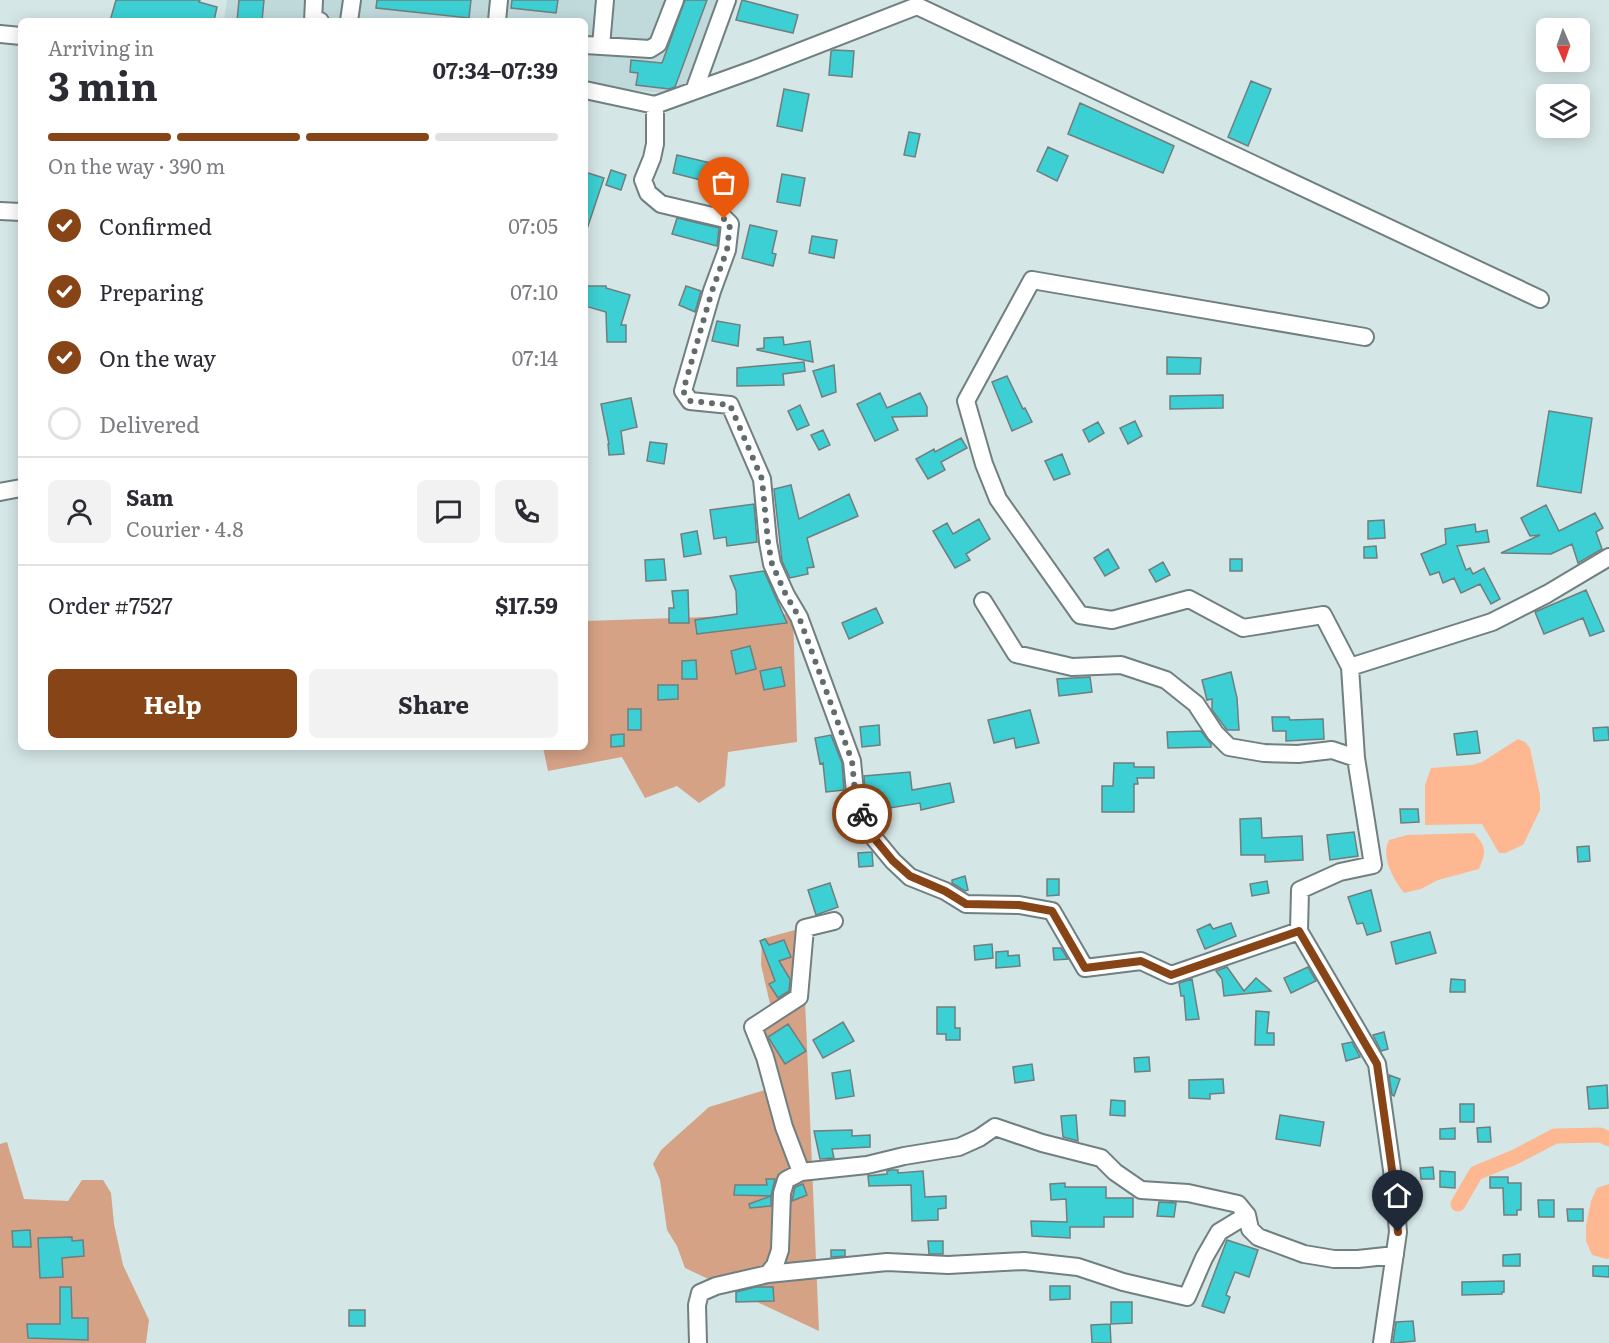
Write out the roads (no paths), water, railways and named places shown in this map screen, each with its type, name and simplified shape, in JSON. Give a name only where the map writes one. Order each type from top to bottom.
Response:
[{"type":"street","points":[[313,18],[315,0]]},
{"type":"street","points":[[349,18],[352,0]]},
{"type":"street","points":[[497,18],[499,0]]},
{"type":"street","points":[[605,0],[593,45],[650,49],[655,48],[658,44],[675,0]]},
{"type":"street","points":[[693,91],[727,0]]},
{"type":"street","points":[[588,91],[655,105],[917,6],[1540,299]]},
{"type":"street","points":[[0,34],[18,36]]},
{"type":"street","points":[[655,105],[655,144],[643,180],[648,193],[661,204],[724,219],[730,224],[727,250],[712,291],[683,391],[690,401],[730,405],[762,479],[772,564],[803,628],[852,761],[856,802],[874,838],[893,861],[910,876],[945,891],[966,904],[1019,905],[1052,911],[1085,968],[1141,961],[1171,975],[1299,931]]},
{"type":"street","points":[[0,211],[18,212]]},
{"type":"street","points":[[1365,337],[1032,280],[966,401],[984,464],[998,499],[1080,615],[1112,620],[1189,599],[1243,628],[1323,615],[1350,667],[1356,758],[1373,865],[1340,872],[1300,890],[1299,931],[1377,1064],[1394,1184],[1398,1232],[1382,1343]]},
{"type":"street","points":[[0,492],[18,489]]},
{"type":"street","points":[[1350,667],[1492,622],[1557,588],[1609,557]]},
{"type":"street","points":[[983,601],[1016,654],[1072,667],[1121,665],[1166,680],[1196,704],[1215,733],[1229,747],[1264,753],[1298,754],[1332,750],[1356,758]]},
{"type":"street","points":[[801,1172],[784,1127],[765,1057],[753,1027],[799,997],[805,928],[834,921]]},
{"type":"street","points":[[768,1274],[775,1265],[780,1250],[782,1193],[786,1180],[801,1172],[867,1165],[959,1147],[979,1138],[995,1127],[1042,1143],[1101,1158],[1115,1172],[1141,1190],[1188,1193],[1238,1204],[1247,1215],[1250,1229],[1258,1237],[1304,1254],[1334,1259],[1395,1255]]},
{"type":"street","points":[[698,1343],[697,1305],[700,1293],[716,1286],[768,1274],[887,1262],[948,1265],[1024,1261],[1078,1267],[1124,1282],[1187,1297],[1204,1258],[1219,1232],[1247,1215]]},
{"type":"waterway","points":[[1458,1204],[1476,1173],[1515,1157],[1555,1136],[1600,1135],[1609,1139]]}]
